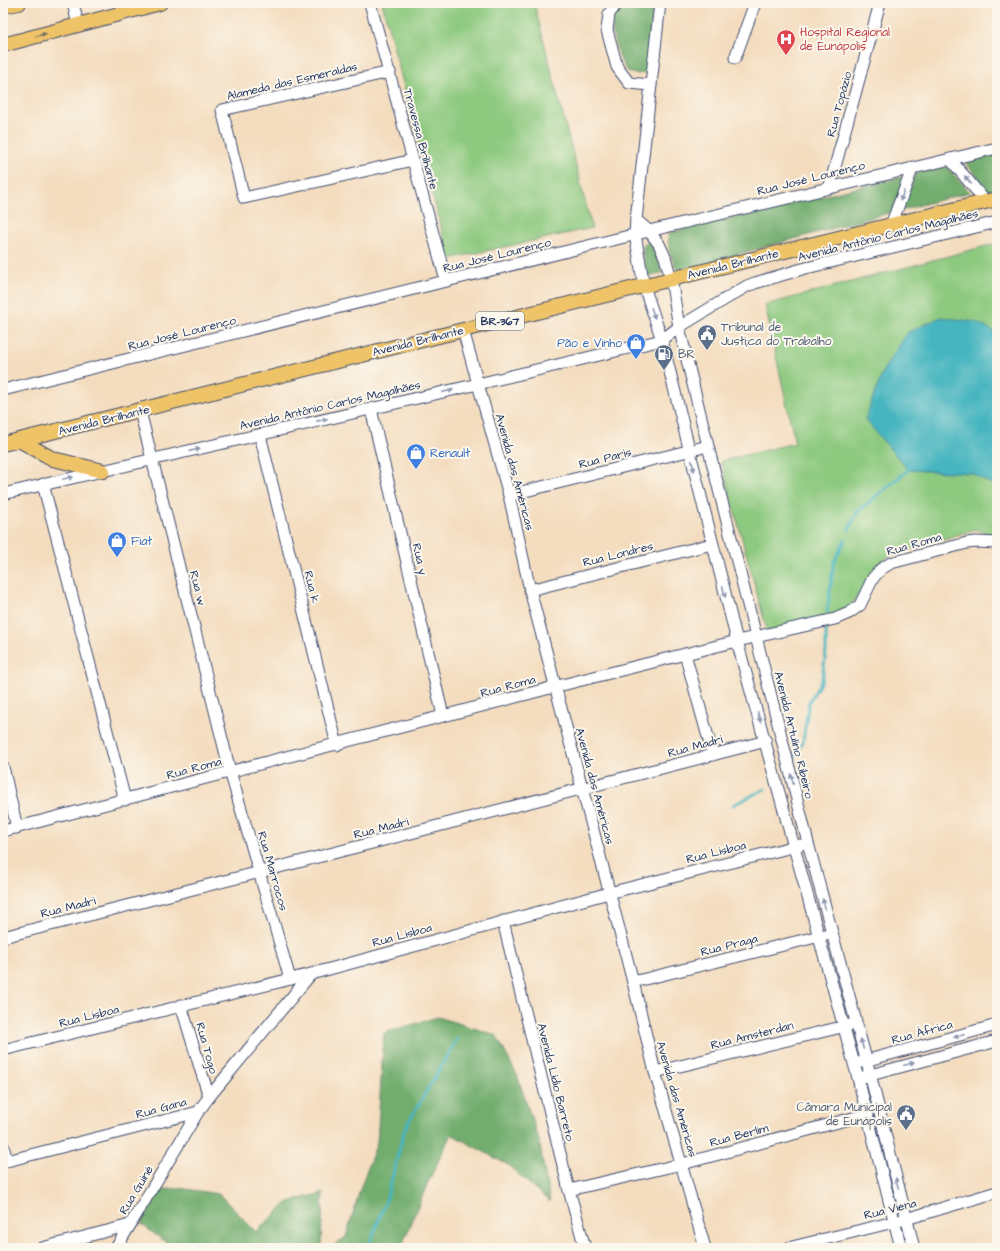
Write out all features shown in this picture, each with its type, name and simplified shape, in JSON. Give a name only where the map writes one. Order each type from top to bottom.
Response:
[{"type":"main road","points":[[3,6],[19,3]]},
{"type":"main road","points":[[3,45],[160,3]]},
{"type":"main road","name":"Avenida Brilhante","points":[[3,444],[991,201]]},
{"type":"main road","points":[[19,440],[53,459],[103,471]]},
{"type":"street","points":[[73,3],[78,25]]},
{"type":"street","name":"Travessa Brilhante","points":[[370,3],[446,281]]},
{"type":"street","points":[[617,3],[609,14],[607,30],[617,67],[629,83],[651,85]]},
{"type":"street","points":[[660,3],[634,234],[644,286],[662,340],[737,641],[766,741],[818,936],[855,1064],[901,1248]]},
{"type":"street","points":[[735,58],[755,3]]},
{"type":"street","name":"Rua Topázio","points":[[834,186],[830,185],[880,3]]},
{"type":"street","name":"Alameda das Esmeraldas","points":[[390,72],[222,110],[244,198],[413,160]]},
{"type":"street","name":"Rua José Lourenço","points":[[3,390],[634,234],[997,148]]},
{"type":"street","points":[[950,159],[991,201]]},
{"type":"street","points":[[891,225],[913,167]]},
{"type":"street","name":"Avenida Artulino Ribeiro","points":[[636,220],[649,231],[659,244],[665,257],[671,279],[679,327],[708,446],[808,843],[870,1074],[914,1248]]},
{"type":"street","name":"Avenida Antônio Carlos Magalhães","points":[[3,494],[662,340],[679,327],[755,283],[802,269],[997,222]]},
{"type":"street","name":"Avenida das Américas","points":[[463,330],[509,495],[530,590],[554,687],[633,982],[655,1072],[705,1248]]},
{"type":"street","name":"Rua y","points":[[371,409],[444,716]]},
{"type":"street","name":"Rua w","points":[[140,411],[230,771]]},
{"type":"street","name":"Rua k","points":[[260,435],[338,745]]},
{"type":"street","name":"Rua Paris","points":[[509,495],[708,446]]},
{"type":"street","points":[[43,484],[125,800]]},
{"type":"street","name":"Rua Roma","points":[[3,831],[125,800],[230,771],[338,745],[554,687],[737,641],[835,619],[849,613],[860,605],[873,578],[881,569],[890,563],[967,543],[997,543]]},
{"type":"street","name":"Rua Londres","points":[[530,590],[712,544]]},
{"type":"street","points":[[685,654],[713,755]]},
{"type":"street","name":"Rua Madri","points":[[3,937],[766,741]]},
{"type":"street","points":[[3,767],[17,828]]},
{"type":"street","name":"Rua Marrocos","points":[[230,771],[290,979]]},
{"type":"street","name":"Rua Lisboa","points":[[3,1050],[311,974],[609,892],[808,843]]},
{"type":"street","name":"Avenida Lídio Barreto","points":[[503,921],[569,1190],[585,1248]]},
{"type":"street","name":"Rua Praga","points":[[633,982],[832,933]]},
{"type":"street","name":"Rua Gana","points":[[5,1162],[198,1112],[311,974]]},
{"type":"street","name":"Rua Togo","points":[[181,1005],[209,1098]]},
{"type":"street","name":"Rua Amsterdan","points":[[655,1072],[856,1023]]},
{"type":"street","name":"Rua África","points":[[855,1064],[997,1025]]},
{"type":"street","points":[[858,1078],[997,1041]]},
{"type":"street","name":"Rua Guiné","points":[[42,1248],[130,1225],[198,1112]]},
{"type":"street","name":"Rua Berlim","points":[[569,1190],[682,1164],[868,1114]]},
{"type":"street","points":[[3,1146],[5,1162]]},
{"type":"street","name":"Rua Viena","points":[[788,1248],[906,1219],[997,1192]]},
{"type":"street","points":[[116,1248],[130,1225]]},
{"type":"green space","points":[[382,3],[534,3],[592,228],[449,259]]},
{"type":"green space","points":[[628,3],[654,3],[647,73],[636,74],[629,72],[618,55],[612,30],[613,17],[619,8]]},
{"type":"green space","points":[[997,154],[997,189],[989,191],[965,162]]},
{"type":"green space","points":[[946,166],[970,192],[902,210],[916,173]]},
{"type":"green space","points":[[906,176],[892,212],[677,271],[669,250],[668,233]]},
{"type":"green space","points":[[646,242],[653,244],[662,273],[648,276],[643,256],[643,246]]},
{"type":"green space","points":[[997,243],[997,537],[976,529],[887,557],[841,618],[767,631],[721,461],[795,443],[765,305]]},
{"type":"green space","points":[[438,1017],[496,1035],[517,1075],[539,1140],[550,1202],[508,1165],[451,1134],[426,1187],[401,1248],[330,1248],[346,1237],[361,1186],[377,1142],[384,1033]]},
{"type":"green space","points":[[179,1188],[219,1194],[256,1232],[288,1202],[323,1193],[321,1248],[172,1248],[141,1224],[160,1190]]},
{"type":"water","points":[[941,317],[976,322],[997,333],[997,487],[972,473],[908,470],[865,419],[884,369],[908,332]]},
{"type":"waterway","points":[[849,530],[857,512],[908,470]]},
{"type":"waterway","points":[[827,612],[834,562],[845,540]]},
{"type":"waterway","points":[[792,763],[803,741],[809,702],[822,680],[826,651],[826,629]]},
{"type":"waterway","points":[[733,805],[765,789]]},
{"type":"waterway","points":[[368,1248],[386,1201],[405,1128],[457,1039]]},
{"type":"place","name":"Hospital Regional de Eunápolis","points":[[786,56]]},
{"type":"place","name":"Tribunal de Justi;ca do Trabalho","points":[[707,351]]},
{"type":"place","name":"Pão e Vinho","points":[[636,360]]},
{"type":"place","name":"BR","points":[[664,371]]},
{"type":"place","name":"Renault","points":[[416,470]]},
{"type":"place","name":"Fiat","points":[[117,558]]},
{"type":"place","name":"Câmara Municipal de Eunápolis","points":[[906,1131]]}]
